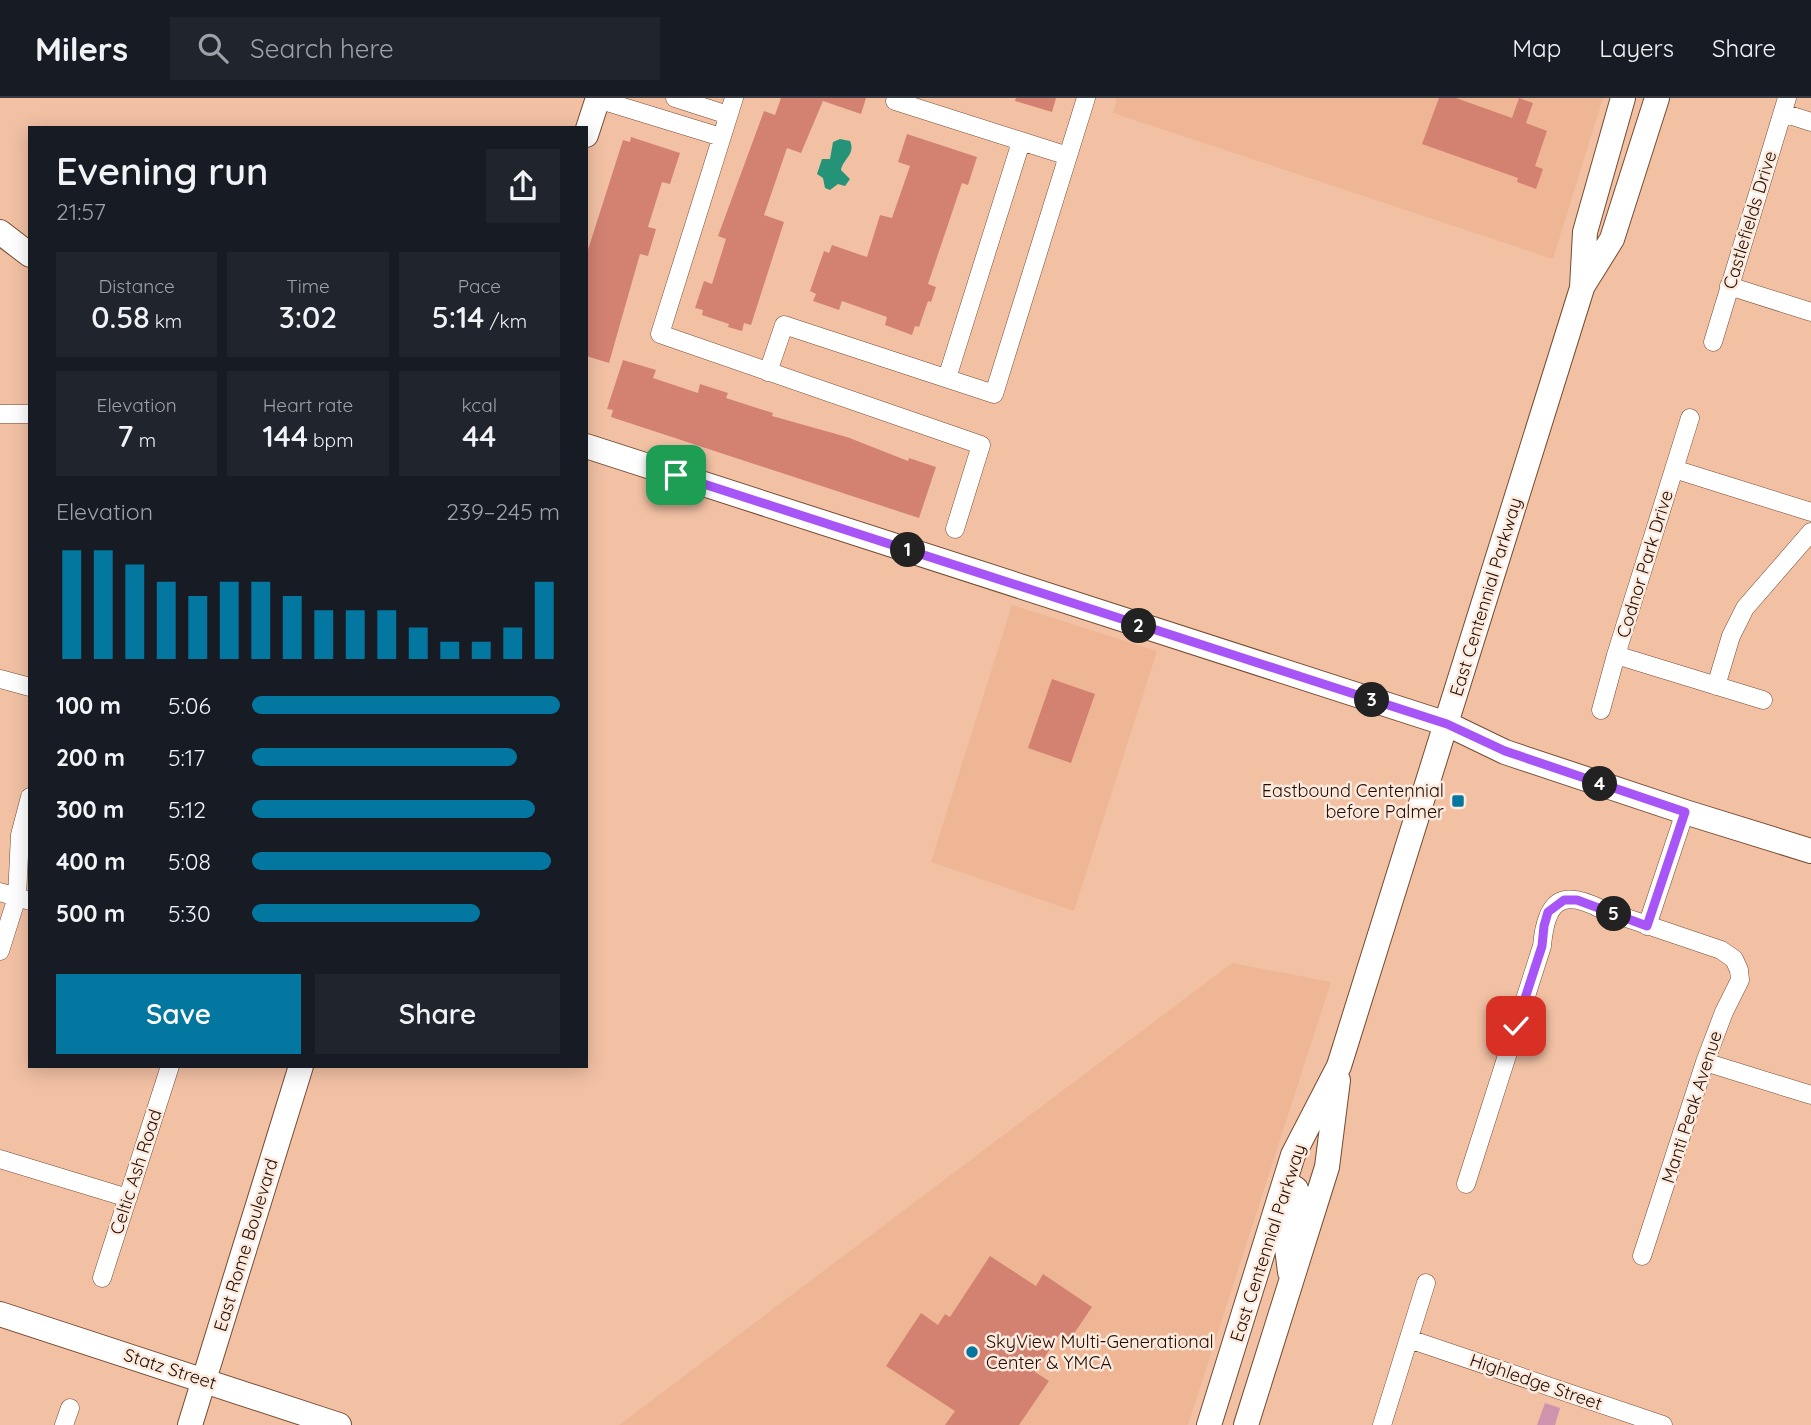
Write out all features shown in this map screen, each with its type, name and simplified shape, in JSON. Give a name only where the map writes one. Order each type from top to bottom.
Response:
[{"type":"street","points":[[675,98],[731,106],[660,334],[981,445],[955,529]]},
{"type":"street","points":[[896,98],[895,101],[1068,156]]},
{"type":"street","points":[[768,372],[783,325],[994,394],[1086,98]]},
{"type":"street","name":"East Centennial Parkway","points":[[1209,1425],[1293,1155],[1339,1066],[1447,724],[1582,288],[1585,232],[1623,98]]},
{"type":"street","name":"East Centennial Parkway","points":[[1582,288],[1612,239],[1657,98]]},
{"type":"street","points":[[588,128],[597,99],[721,137]]},
{"type":"street","points":[[1785,106],[1811,122]]},
{"type":"street","name":"Castlefields Drive","points":[[1713,342],[1785,106]]},
{"type":"street","points":[[947,378],[1021,142]]},
{"type":"street","points":[[0,232],[28,253]]},
{"type":"street","points":[[1730,286],[1811,312]]},
{"type":"street","points":[[0,414],[28,414]]},
{"type":"street","name":"Codnor Park Drive","points":[[1601,710],[1690,418]]},
{"type":"street","points":[[588,447],[1447,724],[1505,751],[1811,851]]},
{"type":"street","points":[[1674,469],[1811,512]]},
{"type":"street","points":[[1716,686],[1731,636],[1745,608],[1811,532]]},
{"type":"street","points":[[1616,655],[1763,700]]},
{"type":"street","points":[[0,679],[28,686]]},
{"type":"street","points":[[0,951],[16,897],[20,835],[28,805]]},
{"type":"street","points":[[1466,1184],[1542,946],[1548,912],[1564,900],[1587,902],[1603,911],[1647,926],[1685,812]]},
{"type":"street","name":"Manti Peak Avenue","points":[[1643,1256],[1705,1062],[1724,1012],[1740,980],[1740,970],[1734,960],[1721,950],[1647,926]]},
{"type":"street","points":[[1705,1062],[1811,1096]]},
{"type":"street","name":"East Centennial Parkway","points":[[1246,1425],[1327,1167],[1339,1066]]},
{"type":"street","name":"Celtic Ash Road","points":[[102,1278],[169,1068]]},
{"type":"street","name":"East Rome Boulevard","points":[[190,1425],[300,1068]]},
{"type":"street","points":[[0,1158],[128,1198]]},
{"type":"street","points":[[1285,1182],[1296,1189],[1299,1198],[1286,1240],[1292,1280]]},
{"type":"street","points":[[1382,1425],[1426,1283]]},
{"type":"street","name":"Statz Street","points":[[0,1314],[340,1425]]},
{"type":"street","name":"Highledge Street","points":[[1409,1339],[1663,1425]]},
{"type":"street","points":[[64,1425],[70,1408]]},
{"type":"shaded area","points":[[1117,98],[1603,98],[1553,259],[1113,113]]},
{"type":"shaded area","points":[[1012,605],[1157,651],[1074,911],[931,862]]},
{"type":"shaded area","points":[[1232,963],[1331,982],[1188,1425],[619,1425]]},
{"type":"shaded area","points":[[1545,1403],[1560,1408],[1555,1425],[1537,1425]]},
{"type":"water","points":[[840,139],[850,141],[850,153],[841,170],[850,179],[845,186],[838,184],[830,190],[825,188],[823,178],[817,174],[822,159],[830,159],[833,142]]},
{"type":"building","points":[[781,98],[866,98],[861,114],[823,101],[801,153],[787,148],[764,215],[784,222],[751,325],[744,323],[742,331],[702,315],[703,310],[695,308],[704,281],[712,284],[726,239],[718,236],[764,111],[775,115]]},
{"type":"building","points":[[1016,98],[1056,98],[1052,112],[1015,101]]},
{"type":"building","points":[[1439,98],[1456,98],[1512,118],[1519,98],[1533,103],[1526,123],[1547,131],[1535,166],[1543,169],[1536,189],[1517,182],[1518,178],[1422,144]]},
{"type":"building","points":[[907,134],[977,157],[968,185],[962,183],[928,284],[936,287],[931,302],[928,301],[919,327],[915,326],[912,335],[885,325],[887,317],[842,301],[839,310],[813,301],[816,294],[810,291],[824,251],[829,253],[832,245],[867,257],[880,215],[892,218],[910,166],[898,162]]},
{"type":"building","points":[[631,137],[680,153],[670,184],[662,182],[648,227],[656,229],[648,256],[640,254],[609,363],[588,357],[588,250],[623,140],[630,142]]},
{"type":"building","points":[[623,360],[656,370],[653,378],[698,393],[700,384],[728,393],[726,398],[773,413],[772,416],[847,437],[908,461],[909,458],[936,467],[919,518],[611,417],[613,410],[607,409]]},
{"type":"building","points":[[1052,679],[1095,694],[1071,763],[1028,748]]},
{"type":"building","name":"SkyView Multi-Generational Center & YMCA","points":[[990,1256],[1036,1286],[1043,1274],[1092,1307],[1071,1338],[1061,1332],[1035,1372],[1049,1381],[1019,1425],[945,1425],[955,1411],[886,1366],[921,1313],[938,1325],[945,1314],[950,1317]]},
{"type":"place","name":"Eastbound Centennial before Palmer","points":[[1458,801]]},
{"type":"place","name":"SkyView Multi-Generational Center & YMCA","points":[[972,1352]]},
{"type":"route","points":[[676,475],[1447,724],[1505,751],[1685,812],[1647,926],[1577,900],[1564,900],[1548,912],[1542,946],[1516,1026]]}]
